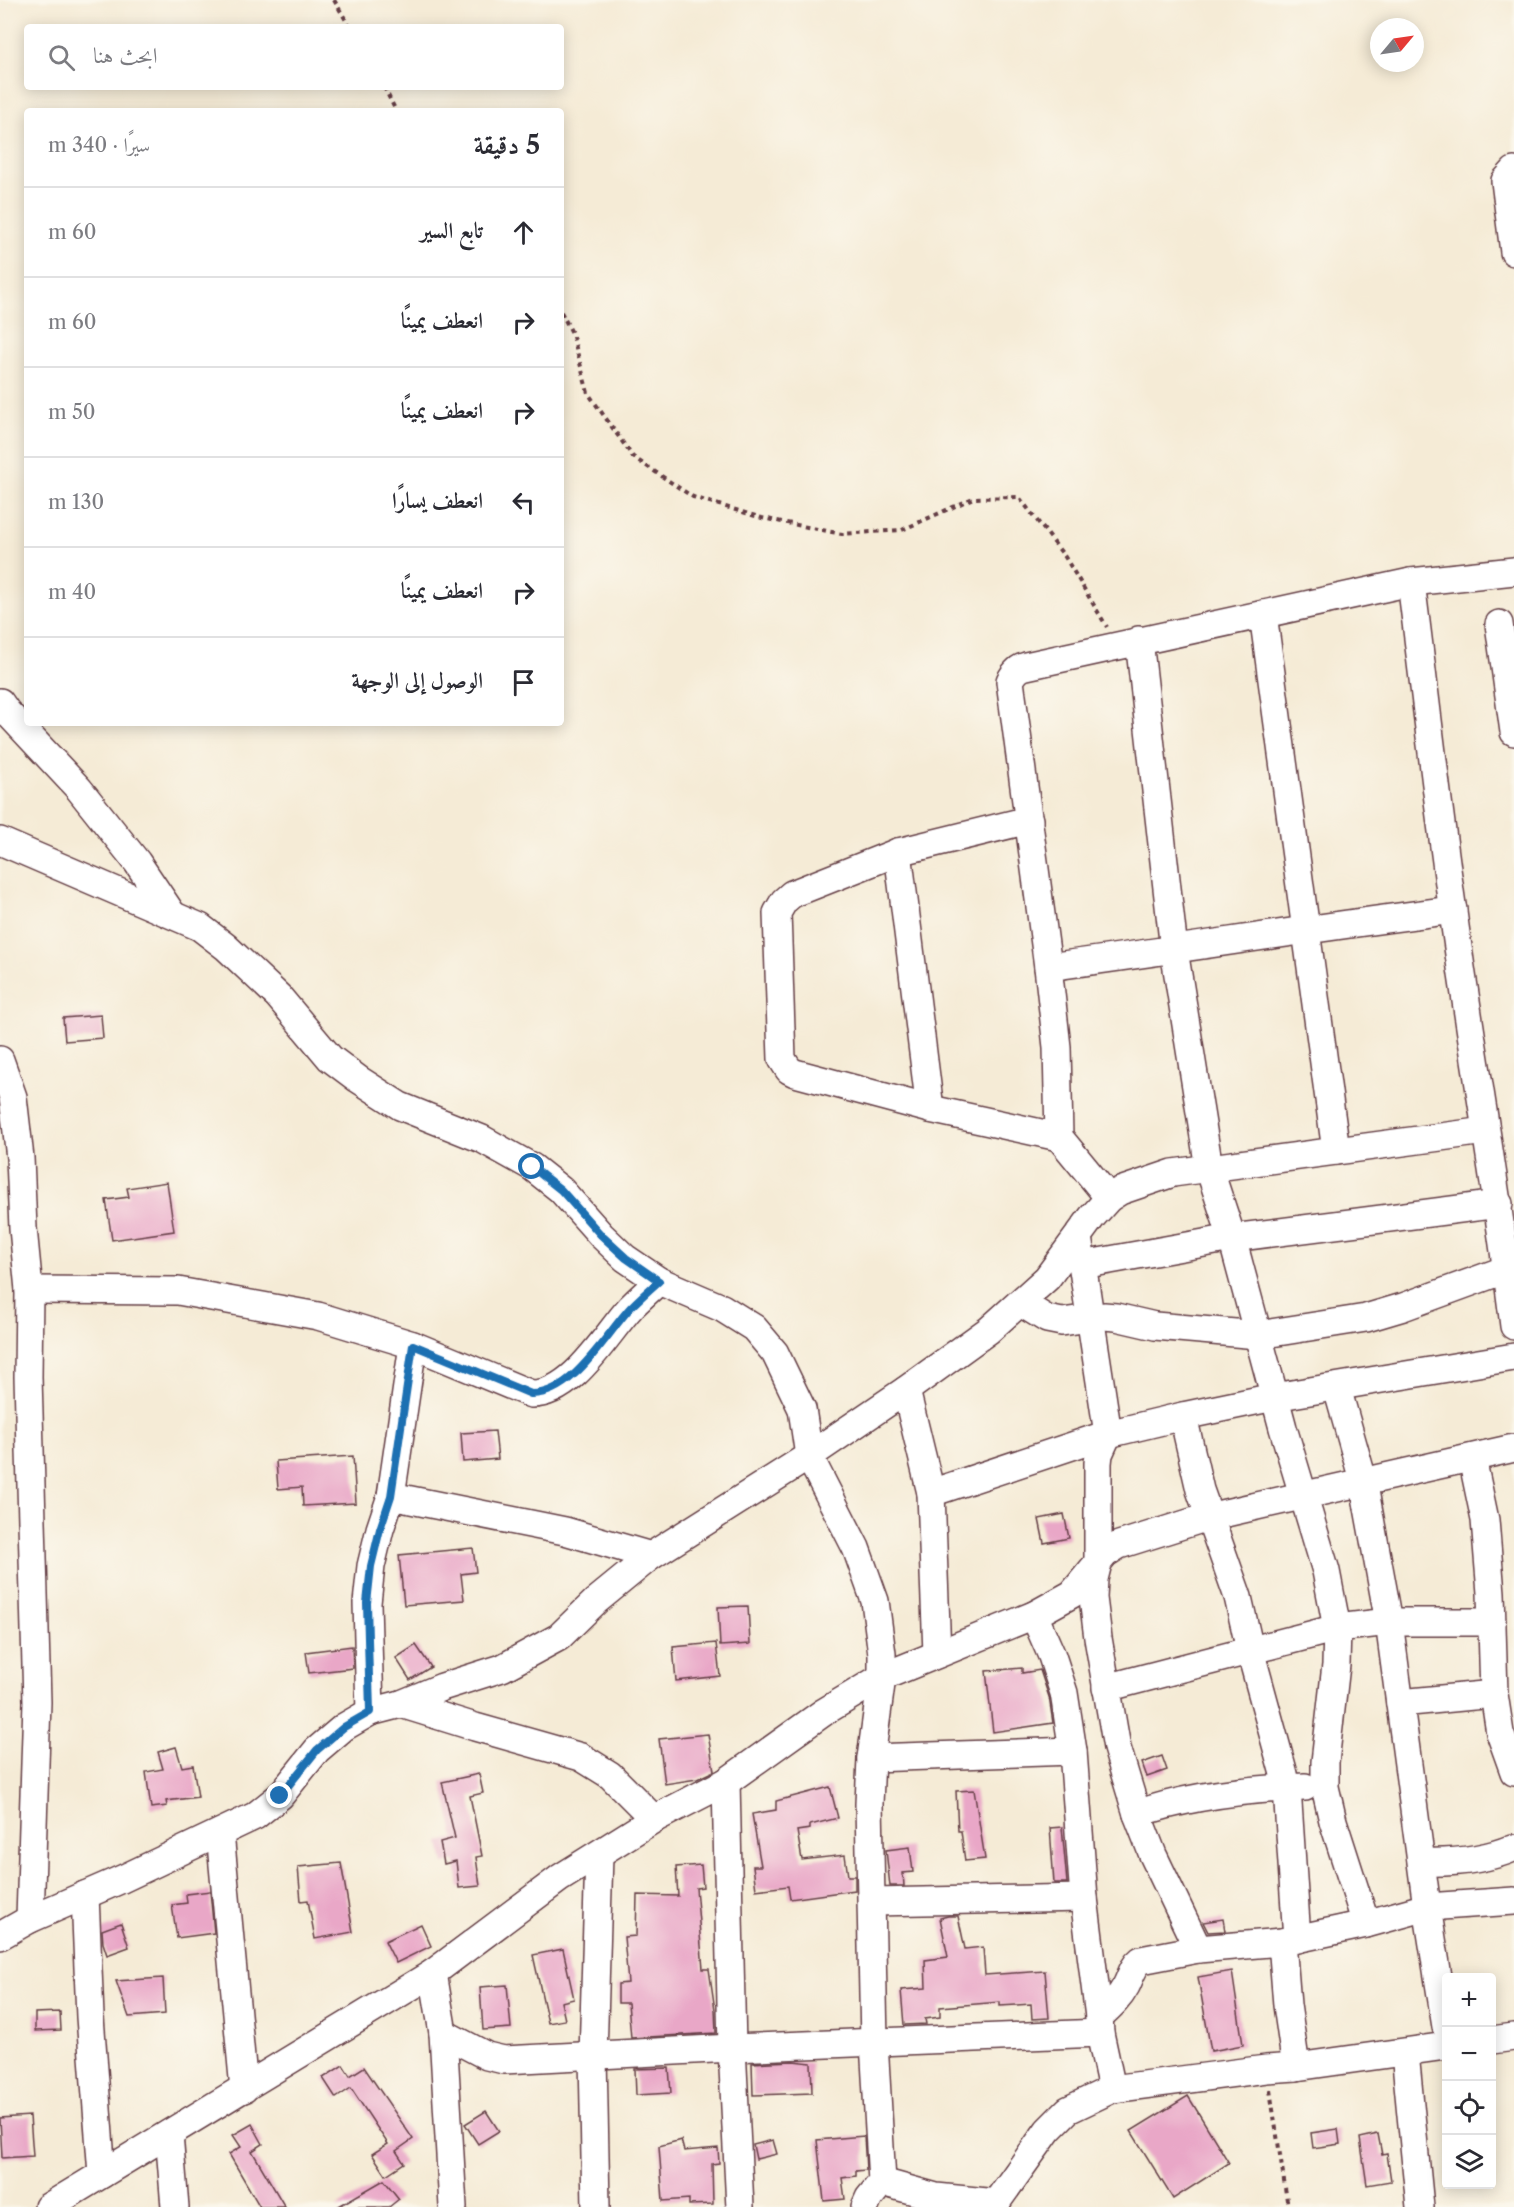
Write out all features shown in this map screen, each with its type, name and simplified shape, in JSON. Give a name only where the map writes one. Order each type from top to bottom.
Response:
[{"type":"street","points":[[1514,171],[1504,180],[1514,252]]},
{"type":"street","points":[[1109,1198],[1059,1137],[1057,1047],[1010,681],[1013,675],[1020,667],[1411,582],[1514,571]]},
{"type":"street","points":[[1411,582],[1453,910],[1485,1131],[1498,1204],[1514,1326]]},
{"type":"street","points":[[1263,614],[1336,1151]]},
{"type":"street","points":[[1499,624],[1514,732]]},
{"type":"street","points":[[1129,642],[1174,950],[1209,1168],[1232,1238],[1274,1397],[1326,1571],[1337,1628],[1336,1665],[1325,1762],[1325,1787],[1333,1821],[1366,1924]]},
{"type":"street","points":[[0,702],[92,804],[172,914]]},
{"type":"street","points":[[1029,820],[898,852],[792,894],[780,906],[777,913],[782,1059],[789,1070],[795,1073],[930,1109],[1059,1137]]},
{"type":"street","points":[[0,841],[200,927],[226,947],[278,996],[330,1058],[400,1106],[482,1139],[532,1167],[561,1190],[601,1235],[626,1258],[659,1281],[722,1308],[754,1329],[775,1353],[802,1409],[809,1456],[856,1548],[875,1601],[882,1654],[882,1677],[871,1758],[869,1804],[873,1902],[874,2042],[882,2182],[868,2198],[865,2207]]},
{"type":"street","points":[[898,852],[930,1109]]},
{"type":"street","points":[[1048,968],[1306,928],[1453,910]]},
{"type":"street","points":[[0,1060],[13,1097],[20,1158],[29,1290],[28,1377],[37,1702],[30,1919]]},
{"type":"street","points":[[0,1936],[30,1919],[255,1816],[280,1796],[317,1750],[344,1727],[370,1712],[401,1704],[442,1687],[502,1668],[532,1654],[559,1637],[596,1601],[651,1556],[809,1456],[989,1330],[1047,1278],[1109,1198],[1137,1183],[1173,1173],[1485,1131]]},
{"type":"street","points":[[1082,1265],[1232,1238],[1498,1204]]},
{"type":"street","points":[[1078,1237],[1108,1434],[1099,1454],[1098,1463],[1098,1563],[1093,1598],[1106,1688],[1117,1748],[1137,1814],[1164,1881],[1198,1949]]},
{"type":"street","points":[[1021,1303],[1047,1319],[1062,1322],[1104,1316],[1155,1326],[1258,1335],[1366,1318],[1507,1269]]},
{"type":"street","points":[[29,1290],[178,1291],[318,1316],[413,1345],[531,1394],[544,1394],[556,1388],[581,1367],[631,1307],[659,1281]]},
{"type":"street","points":[[370,1712],[367,1603],[373,1557],[391,1496],[413,1345]]},
{"type":"street","points":[[931,1493],[1108,1434],[1183,1416],[1274,1397],[1514,1357]]},
{"type":"street","points":[[1337,1388],[1363,1480],[1389,1622],[1442,2002]]},
{"type":"street","points":[[906,1390],[931,1493],[937,1654]]},
{"type":"street","points":[[1183,1416],[1208,1516],[1238,1597],[1287,1788],[1289,1940],[1287,2005],[1296,2067]]},
{"type":"street","points":[[48,2207],[433,1973],[560,1878],[654,1818],[726,1782],[824,1712],[882,1677],[1034,1615],[1072,1594],[1105,1554],[1119,1545],[1208,1516],[1514,1448]]},
{"type":"street","points":[[1472,1458],[1485,1520],[1494,1694],[1500,1733],[1514,1773]]},
{"type":"street","points":[[391,1496],[565,1530],[651,1556]]},
{"type":"street","points":[[1034,1615],[1059,1674],[1073,1751],[1084,1898],[1100,2025],[1112,2089]]},
{"type":"street","points":[[1106,1688],[1337,1628],[1389,1622],[1492,1622]]},
{"type":"street","points":[[1400,1703],[1494,1694]]},
{"type":"street","points":[[401,1704],[581,1757],[610,1775],[654,1818]]},
{"type":"street","points":[[871,1758],[1073,1751]]},
{"type":"street","points":[[726,1782],[732,2048],[740,2207]]},
{"type":"street","points":[[1137,1814],[1202,1798],[1287,1788],[1325,1787]]},
{"type":"street","points":[[220,1833],[244,2089]]},
{"type":"street","points":[[1422,1862],[1458,1861],[1502,1852],[1514,1847]]},
{"type":"street","points":[[596,2207],[593,2056],[598,1855]]},
{"type":"street","points":[[85,1895],[90,2017],[102,2174]]},
{"type":"street","points":[[873,1902],[1084,1898]]},
{"type":"street","points":[[1100,2025],[1127,1984],[1134,1965],[1141,1960],[1198,1949],[1289,1940],[1366,1924],[1427,1907],[1514,1901]]},
{"type":"street","points":[[433,1973],[443,2033],[453,2207]]},
{"type":"street","points":[[443,2033],[487,2056],[504,2060],[874,2042],[1100,2025]]},
{"type":"street","points":[[1496,2039],[1514,2037]]},
{"type":"street","points":[[882,2182],[936,2197],[995,2205],[1048,2130],[1068,2110],[1112,2089],[1442,2047]]},
{"type":"street","points":[[1405,2053],[1420,2207]]},
{"type":"street","points":[[169,2134],[175,2207]]},
{"type":"path","points":[[334,0],[348,24]]},
{"type":"path","points":[[386,90],[394,108]]},
{"type":"path","points":[[564,318],[572,333],[588,393],[633,457],[693,497],[762,518],[842,534],[902,530],[973,498],[1019,496],[1129,642]]},
{"type":"path","points":[[1266,2069],[1288,2207]]},
{"type":"building","points":[[101,1015],[103,1038],[65,1041],[63,1018]]},
{"type":"building","points":[[167,1182],[174,1231],[112,1240],[106,1200],[129,1197],[127,1188]]},
{"type":"building","points":[[495,1431],[498,1459],[463,1462],[461,1433]]},
{"type":"building","points":[[353,1456],[356,1503],[303,1506],[302,1487],[278,1489],[276,1461]]},
{"type":"building","points":[[1064,1514],[1069,1538],[1044,1543],[1039,1519]]},
{"type":"building","points":[[473,1548],[476,1572],[461,1574],[464,1600],[404,1605],[399,1555]]},
{"type":"building","points":[[748,1606],[750,1644],[720,1646],[718,1607]]},
{"type":"building","points":[[716,1643],[720,1676],[676,1681],[673,1647]]},
{"type":"building","points":[[416,1645],[431,1667],[410,1680],[396,1658]]},
{"type":"building","points":[[352,1646],[353,1668],[309,1673],[306,1652]]},
{"type":"building","points":[[1022,1668],[1022,1673],[1040,1670],[1049,1697],[1053,1723],[993,1732],[986,1671]]},
{"type":"building","points":[[708,1734],[714,1771],[697,1779],[665,1784],[659,1739]]},
{"type":"building","points":[[176,1747],[182,1767],[193,1765],[198,1797],[166,1801],[167,1806],[151,1808],[146,1772],[163,1769],[158,1752]]},
{"type":"building","points":[[1162,1756],[1167,1770],[1147,1777],[1142,1763]]},
{"type":"building","points":[[479,1774],[483,1793],[470,1796],[482,1856],[476,1857],[480,1886],[459,1888],[456,1861],[444,1864],[440,1842],[455,1838],[442,1782]]},
{"type":"building","points":[[830,1787],[838,1818],[810,1825],[810,1829],[797,1831],[802,1860],[845,1855],[848,1876],[855,1876],[855,1890],[790,1899],[788,1886],[756,1890],[753,1866],[761,1866],[752,1814],[776,1810],[776,1801]]},
{"type":"building","points":[[974,1790],[985,1859],[965,1861],[961,1831],[958,1831],[956,1791]]},
{"type":"building","points":[[1062,1827],[1067,1883],[1054,1883],[1050,1828]]},
{"type":"building","points":[[910,1847],[913,1872],[903,1873],[904,1886],[890,1886],[886,1850]]},
{"type":"building","points":[[341,1863],[353,1932],[315,1939],[308,1900],[301,1901],[298,1867]]},
{"type":"building","points":[[701,1865],[703,1887],[696,1888],[703,1969],[709,1969],[716,2033],[631,2038],[628,2003],[618,2003],[618,1984],[628,1983],[624,1937],[636,1936],[637,1895],[678,1896],[676,1867]]},
{"type":"building","points":[[210,1891],[214,1933],[177,1938],[172,1905],[187,1903],[186,1894]]},
{"type":"building","points":[[958,1916],[965,1949],[983,1947],[985,1975],[1045,1971],[1049,2018],[1032,2019],[1031,2004],[1000,2006],[1000,2002],[940,2007],[940,2017],[925,2019],[926,2024],[904,2025],[901,1990],[926,1988],[925,1960],[948,1957],[940,1918]]},
{"type":"building","points":[[1223,1919],[1225,1931],[1208,1932],[1203,1922]]},
{"type":"building","points":[[121,1923],[129,1947],[107,1955],[102,1930]]},
{"type":"building","points":[[421,1924],[431,1946],[396,1963],[385,1941]]},
{"type":"building","points":[[563,1949],[574,1999],[561,2002],[565,2020],[548,2023],[533,1955]]},
{"type":"building","points":[[1232,1971],[1243,2045],[1211,2051],[1198,1977]]},
{"type":"building","points":[[163,1978],[165,2014],[129,2017],[116,1981]]},
{"type":"building","points":[[507,1985],[511,2028],[483,2030],[480,1987]]},
{"type":"building","points":[[60,2012],[61,2030],[35,2031],[35,2013]]},
{"type":"building","points":[[793,2061],[811,2063],[812,2093],[753,2095],[752,2063]]},
{"type":"building","points":[[343,2065],[350,2076],[364,2067],[413,2139],[396,2151],[404,2163],[386,2175],[372,2154],[388,2144],[351,2088],[336,2098],[323,2078]]},
{"type":"building","points":[[669,2068],[671,2093],[636,2095],[635,2069]]},
{"type":"building","points":[[1188,2096],[1229,2163],[1173,2199],[1131,2131]]},
{"type":"building","points":[[486,2111],[499,2131],[478,2144],[465,2124]]},
{"type":"building","points":[[30,2116],[33,2156],[2,2158],[0,2118]]},
{"type":"building","points":[[252,2124],[263,2144],[252,2151],[285,2207],[260,2207],[229,2154],[241,2147],[233,2135]]},
{"type":"building","points":[[1338,2129],[1340,2144],[1313,2148],[1311,2133]]},
{"type":"building","points":[[1378,2134],[1382,2155],[1387,2154],[1391,2181],[1367,2185],[1360,2138]]},
{"type":"building","points":[[864,2136],[866,2170],[856,2171],[856,2176],[842,2178],[845,2199],[824,2201],[817,2140]]},
{"type":"building","points":[[681,2140],[684,2151],[718,2148],[719,2163],[712,2164],[713,2204],[689,2205],[689,2199],[663,2201],[659,2146]]},
{"type":"building","points":[[773,2140],[777,2154],[756,2159],[753,2145]]},
{"type":"building","points":[[384,2180],[399,2199],[389,2207],[337,2207]]},
{"type":"route","points":[[280,1796],[317,1750],[344,1727],[370,1712],[367,1603],[371,1566],[396,1472],[413,1345],[531,1394],[544,1394],[556,1388],[581,1367],[631,1307],[659,1281],[626,1258],[601,1235],[561,1190],[532,1167]]}]
